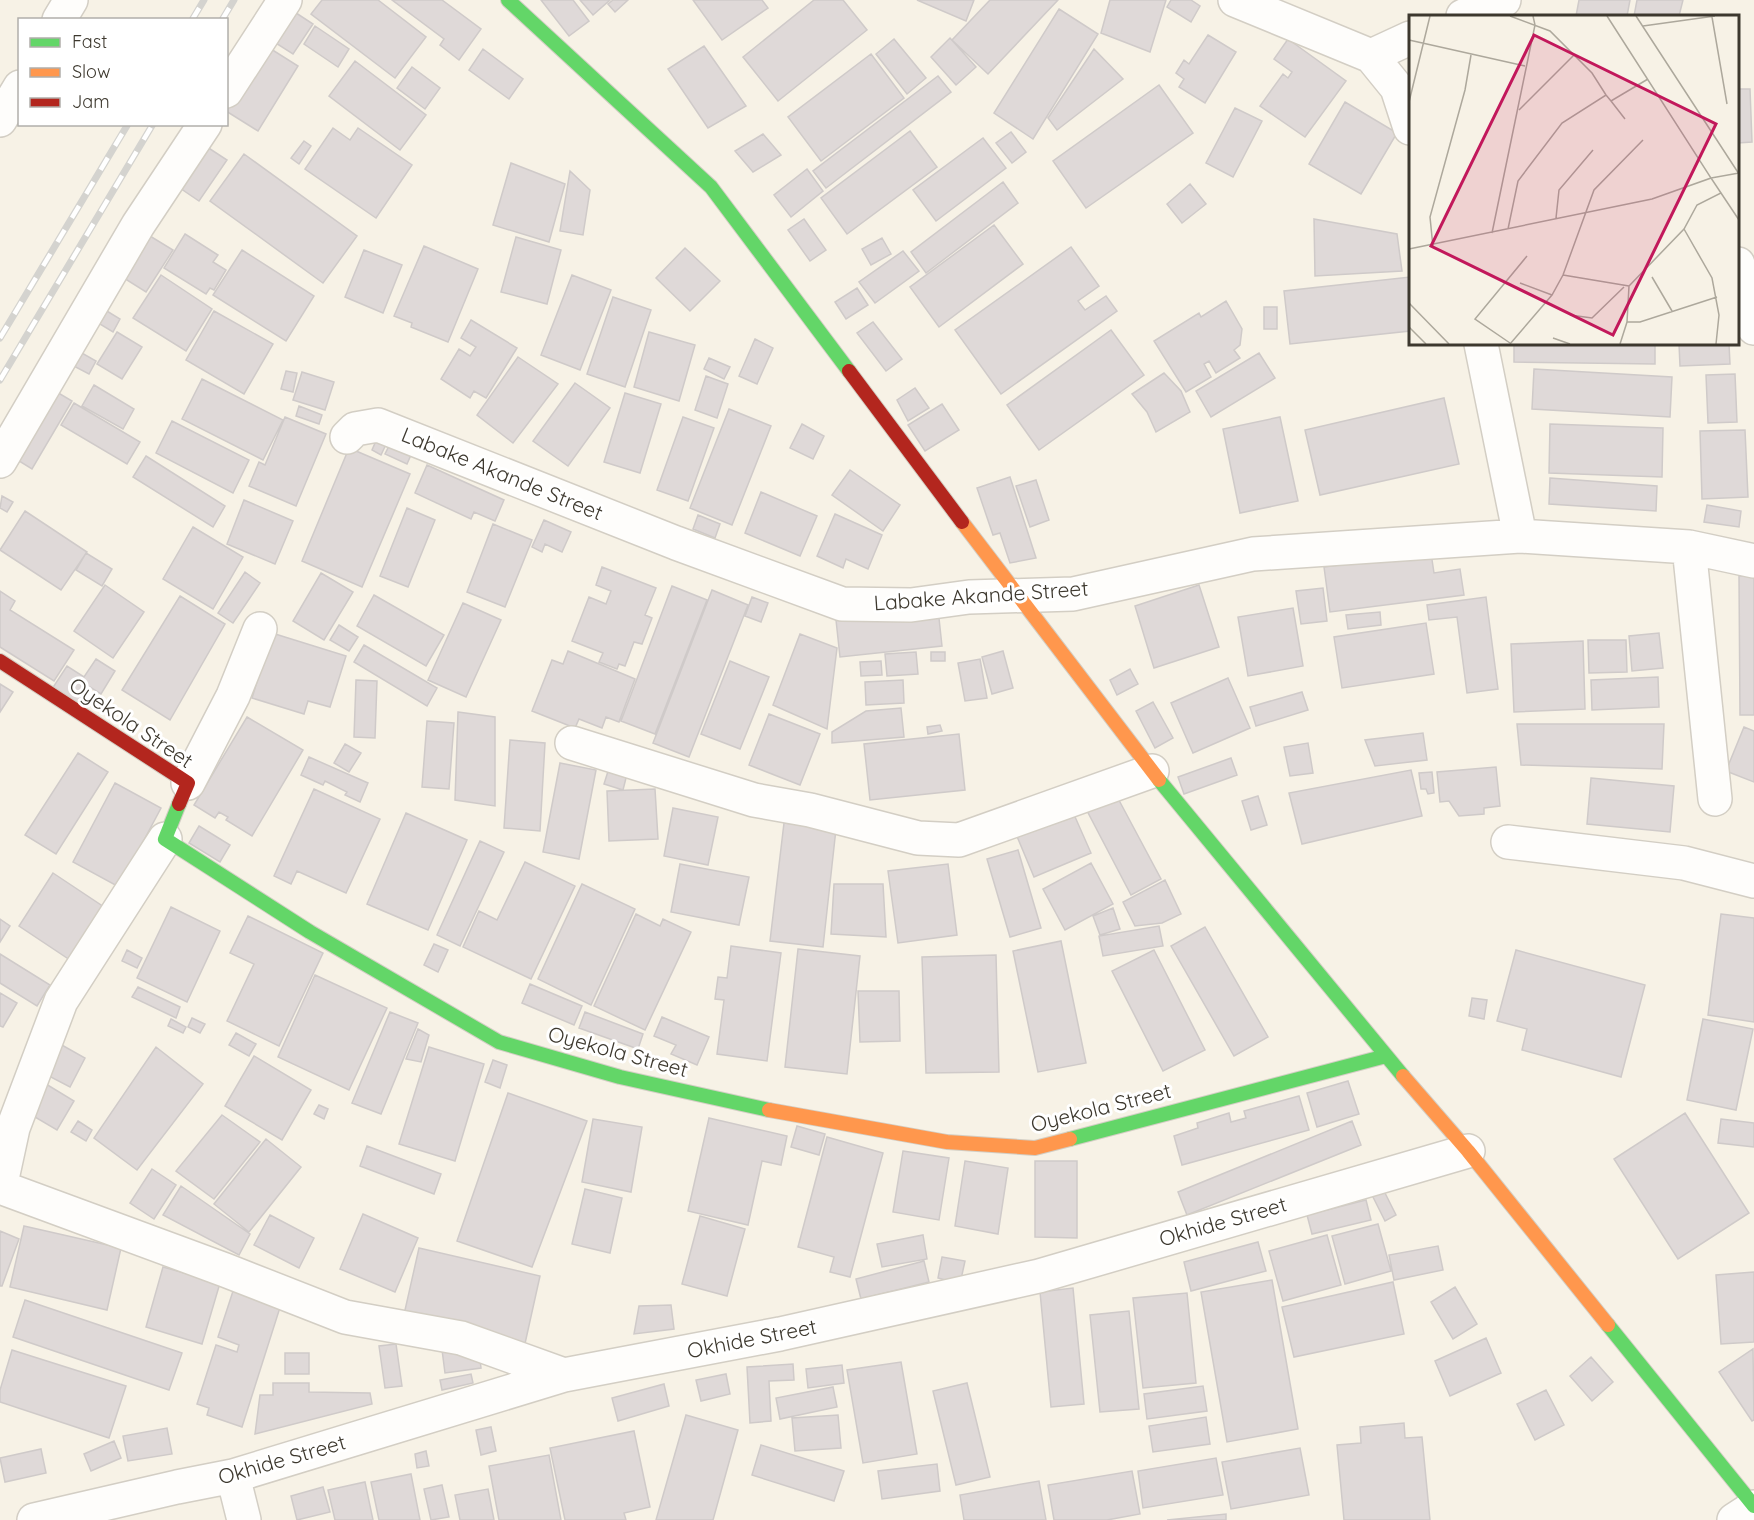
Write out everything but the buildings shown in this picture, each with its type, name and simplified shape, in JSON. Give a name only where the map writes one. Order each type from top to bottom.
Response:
[{"type":"street","points":[[60,18],[70,0]]},
{"type":"street","points":[[228,88],[285,0]]},
{"type":"street","points":[[508,0],[711,187],[1152,771],[1386,1056],[1468,1151],[1754,1507],[1734,1520]]},
{"type":"street","points":[[1235,0],[1371,56],[1404,90],[1409,122]]},
{"type":"street","points":[[1466,15],[1504,0]]},
{"type":"street","points":[[1371,56],[1409,38]]},
{"type":"street","points":[[0,120],[18,90]]},
{"type":"street","points":[[0,461],[138,225],[204,126]]},
{"type":"street","points":[[1739,272],[1754,328]]},
{"type":"street","points":[[1481,345],[1520,536]]},
{"type":"street","name":"Labake Akande Street","points":[[347,437],[355,429],[378,425],[676,543],[842,604],[911,605],[969,597],[1073,594],[1253,554],[1520,536],[1689,547],[1754,561]]},
{"type":"street","points":[[1689,547],[1715,799]]},
{"type":"street","points":[[188,783],[233,696],[260,629]]},
{"type":"street","name":"Oyekola Street","points":[[0,661],[188,783],[165,839],[310,932],[499,1042],[620,1077],[736,1103],[947,1142],[1035,1148],[1386,1056]]},
{"type":"street","points":[[572,743],[754,800],[810,810],[918,838],[949,840],[959,840],[1152,771]]},
{"type":"street","points":[[165,839],[61,1001],[13,1128],[0,1187],[345,1317],[461,1338],[564,1375]]},
{"type":"street","points":[[1508,842],[1684,863],[1754,881]]},
{"type":"street","name":"Okhide Street","points":[[34,1520],[233,1476],[564,1375],[780,1334],[1039,1276],[1468,1151]]},
{"type":"street","points":[[233,1476],[244,1520]]},
{"type":"railway","points":[[193,18],[204,0]]},
{"type":"railway","points":[[223,18],[234,0]]},
{"type":"railway","points":[[0,338],[127,126]]},
{"type":"railway","points":[[0,380],[152,126]]},
{"type":"traffic: fast","points":[[508,0],[711,187],[849,371]]},
{"type":"traffic: fast","points":[[1159,780],[1403,1076]]},
{"type":"traffic: fast","points":[[179,804],[165,839],[310,932],[499,1042],[620,1077],[769,1110]]},
{"type":"traffic: fast","points":[[1070,1139],[1386,1056]]},
{"type":"traffic: fast","points":[[1608,1325],[1754,1506]]},
{"type":"traffic: slow","points":[[962,522],[1159,780]]},
{"type":"traffic: slow","points":[[1403,1076],[1468,1151],[1608,1325]]},
{"type":"traffic: slow","points":[[769,1110],[947,1142],[1035,1148],[1070,1139]]},
{"type":"traffic: jam","points":[[849,371],[962,522]]},
{"type":"traffic: jam","points":[[0,661],[188,783],[179,804]]}]
